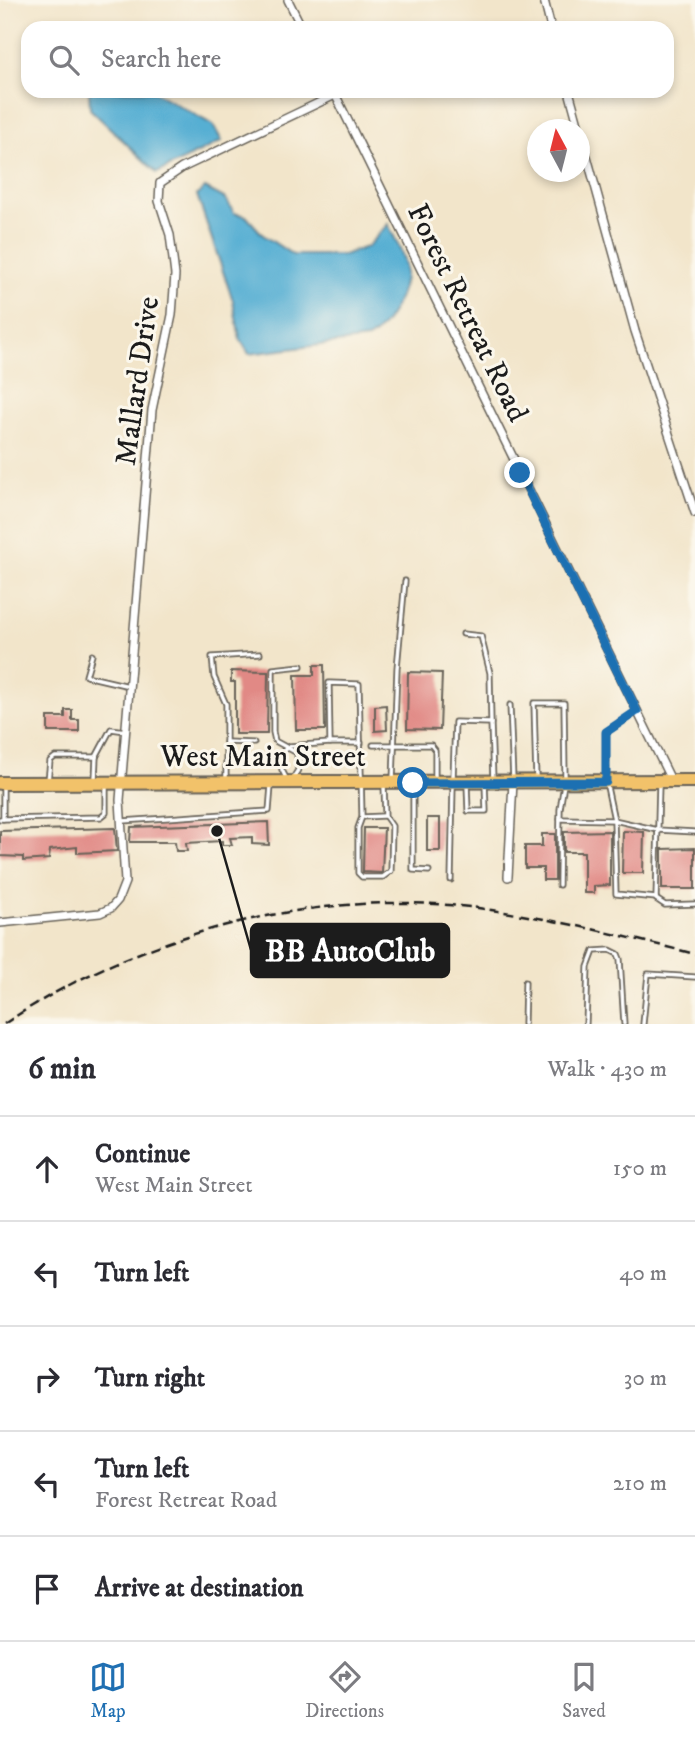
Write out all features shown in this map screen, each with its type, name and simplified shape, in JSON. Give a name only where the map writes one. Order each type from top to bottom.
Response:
[{"type":"main road","name":"West Main Street","points":[[2,783],[695,782]]},
{"type":"street","points":[[288,0],[298,21]]},
{"type":"street","points":[[544,0],[549,21]]},
{"type":"street","name":"Mallard Drive","points":[[0,923],[86,916],[111,908],[123,892],[123,784],[152,410],[172,315],[175,275],[170,235],[159,201],[160,183],[182,168],[324,98]]},
{"type":"street","name":"Forest Retreat Road","points":[[336,98],[637,711],[665,782]]},
{"type":"street","points":[[571,98],[635,331],[695,513]]},
{"type":"street","points":[[508,877],[513,782]]},
{"type":"lane","points":[[330,743],[329,683],[359,684],[362,817],[358,828],[358,873],[362,877],[383,877],[391,871],[392,826],[385,816],[394,745],[396,678],[405,581]]},
{"type":"lane","points":[[463,634],[481,636],[490,673],[491,723],[486,811],[468,811],[467,782]]},
{"type":"lane","points":[[226,783],[226,704],[214,677],[212,657],[260,654]]},
{"type":"lane","points":[[92,655],[86,676],[131,687]]},
{"type":"lane","points":[[289,784],[298,770],[297,753],[289,746],[275,741],[273,669],[301,666]]},
{"type":"lane","points":[[536,782],[534,703],[564,703],[565,782],[560,819],[559,885]]},
{"type":"lane","points":[[510,705],[513,782]]},
{"type":"lane","points":[[637,711],[606,732],[606,782],[614,820],[616,894],[656,898]]},
{"type":"lane","points":[[451,880],[455,722],[491,723]]},
{"type":"lane","points":[[2,783],[1,819],[101,817],[106,813],[96,757],[111,729],[127,731]]},
{"type":"lane","points":[[226,742],[254,743]]},
{"type":"lane","points":[[289,784],[282,770],[280,754],[289,746],[361,743]]},
{"type":"lane","points":[[373,745],[434,747],[435,782]]},
{"type":"lane","points":[[48,784],[50,761],[55,757],[96,757]]},
{"type":"lane","points":[[665,782],[658,830],[656,898],[658,904],[695,904]]},
{"type":"lane","points":[[413,783],[413,870],[429,871]]},
{"type":"lane","points":[[121,822],[269,811],[271,784]]},
{"type":"lane","points":[[362,817],[385,816]]},
{"type":"lane","points":[[560,819],[614,820],[658,830],[695,832]]},
{"type":"lane","points":[[586,1024],[588,967],[594,951],[601,950],[618,954],[620,959],[624,1024]]},
{"type":"lane","points":[[643,1024],[648,974],[695,977]]},
{"type":"lane","points":[[524,1024],[525,982]]},
{"type":"water","points":[[89,98],[165,98],[213,125],[222,141],[157,173],[90,109]]},
{"type":"water","points":[[205,188],[226,199],[234,213],[246,216],[263,235],[293,255],[343,255],[367,247],[388,224],[405,266],[400,296],[389,317],[368,339],[249,354],[240,339],[233,301],[197,195]]},
{"type":"building","points":[[314,665],[324,665],[325,730],[296,730],[295,675],[314,675]]},
{"type":"building","points":[[231,671],[268,672],[267,734],[235,734],[235,682],[231,682]]},
{"type":"building","points":[[408,672],[442,673],[440,730],[407,729]]},
{"type":"building","points":[[386,705],[387,730],[375,731],[375,706]]},
{"type":"building","points":[[65,710],[72,710],[72,720],[79,720],[79,732],[48,732],[48,717],[65,717]]},
{"type":"building","points":[[427,818],[440,818],[440,851],[427,851]]},
{"type":"building","points":[[268,822],[269,845],[252,844],[252,837],[230,838],[232,845],[222,845],[222,841],[186,843],[187,851],[176,851],[175,842],[130,842],[131,827]]},
{"type":"building","points":[[115,828],[117,851],[77,853],[77,847],[50,850],[49,859],[23,861],[23,857],[0,856],[0,831]]},
{"type":"building","points":[[364,828],[384,828],[382,873],[363,872]]},
{"type":"building","points":[[610,831],[610,885],[594,886],[594,893],[584,893],[584,852],[564,852],[564,832]]},
{"type":"building","points":[[623,831],[644,832],[643,873],[622,873]]},
{"type":"building","points":[[542,834],[555,834],[555,880],[543,880],[543,868],[525,868],[525,846],[542,846]]},
{"type":"building","points":[[695,848],[695,889],[662,889],[662,849]]},
{"type":"railway","points":[[4,1024],[56,992],[112,965],[170,942],[230,924],[292,911],[354,904],[417,903],[478,908],[560,922],[695,954]]},
{"type":"place","name":"BB AutoClub","points":[[217,831]]},
{"type":"route","points":[[413,783],[606,782],[606,732],[611,726],[637,711],[520,473]]}]
